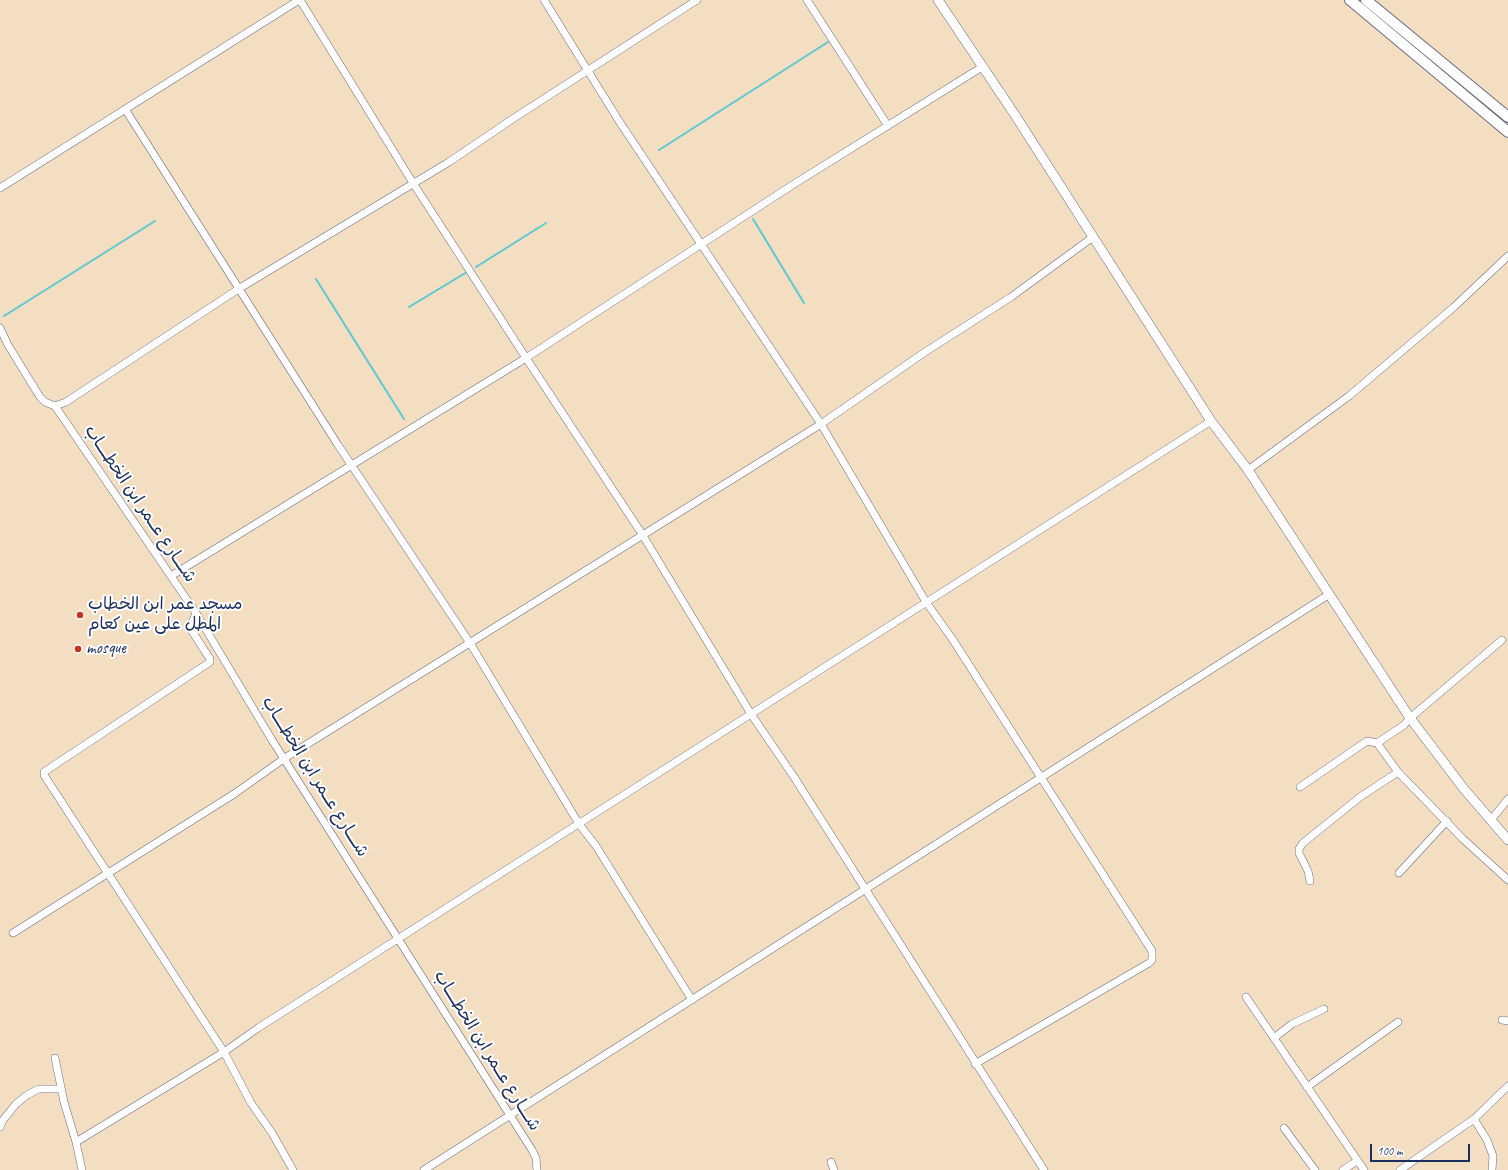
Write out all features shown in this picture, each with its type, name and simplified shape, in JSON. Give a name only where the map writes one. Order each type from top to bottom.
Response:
[{"type":"highway","points":[[1350,0],[1508,132]]},
{"type":"highway","points":[[1366,0],[1508,117]]},
{"type":"main road","points":[[938,0],[1015,115],[1211,420],[1248,470],[1410,718],[1464,790],[1508,840]]},
{"type":"street","points":[[0,188],[300,0],[413,183],[642,534],[751,714],[794,777],[864,891],[1044,1170]]},
{"type":"street","points":[[544,0],[618,121],[821,424],[926,602],[953,640],[1152,951],[1152,960],[975,1064]]},
{"type":"street","points":[[0,328],[8,345],[40,397],[45,402],[55,406],[66,402],[240,288],[449,162],[697,0]]},
{"type":"street","points":[[807,0],[888,126]]},
{"type":"street","points":[[171,576],[526,358],[701,244],[982,67]]},
{"type":"street","points":[[125,109],[352,465],[470,643],[579,824],[596,846],[692,1000]]},
{"type":"street","points":[[13,933],[234,794],[285,758],[642,534],[821,424],[925,352],[1011,297],[1093,237]]},
{"type":"street","points":[[1248,470],[1349,396],[1454,307],[1508,256]]},
{"type":"street","name":"شــــارع عــمر ابن الخطــــاب","points":[[55,406],[196,613],[272,740],[285,758],[510,1114],[536,1158],[537,1170]]},
{"type":"street","points":[[76,1142],[224,1052],[398,939],[1211,420]]},
{"type":"street","points":[[424,1170],[1328,594]]},
{"type":"street","points":[[196,613],[190,628],[210,659],[210,662],[43,773],[224,1052],[251,1103],[272,1133],[293,1170]]},
{"type":"street","points":[[1377,743],[1404,725],[1410,718],[1502,640]]},
{"type":"street","points":[[1300,787],[1367,741],[1377,743],[1398,772],[1463,839],[1508,880]]},
{"type":"street","points":[[1310,881],[1308,870],[1299,853],[1300,846],[1360,797],[1398,772]]},
{"type":"street","points":[[1491,820],[1508,799]]},
{"type":"street","points":[[1399,873],[1447,821]]},
{"type":"street","points":[[1246,996],[1364,1170]]},
{"type":"street","points":[[1274,1038],[1292,1024],[1324,1009]]},
{"type":"street","points":[[1307,1088],[1398,1022]]},
{"type":"street","points":[[55,1058],[61,1089],[76,1142],[82,1170]]},
{"type":"street","points":[[1400,1170],[1474,1119],[1508,1086]]},
{"type":"street","points":[[0,1128],[3,1120],[16,1104],[27,1095],[39,1089],[61,1089]]},
{"type":"street","points":[[1474,1119],[1488,1140],[1493,1156],[1492,1170]]},
{"type":"street","points":[[1284,1128],[1315,1170]]},
{"type":"street","points":[[1344,1170],[1357,1161]]},
{"type":"street","points":[[831,1162],[834,1170]]},
{"type":"waterway","points":[[659,150],[828,42]]},
{"type":"waterway","points":[[753,219],[804,303]]},
{"type":"waterway","points":[[4,316],[155,221]]},
{"type":"waterway","points":[[476,267],[546,223]]},
{"type":"waterway","points":[[409,307],[467,272]]},
{"type":"waterway","points":[[316,279],[404,419]]},
{"type":"place","name":"مسجد عمر ابن الخطاب المطل على عين كعام","points":[[80,615]]},
{"type":"place","name":"mosque","points":[[78,649]]}]
